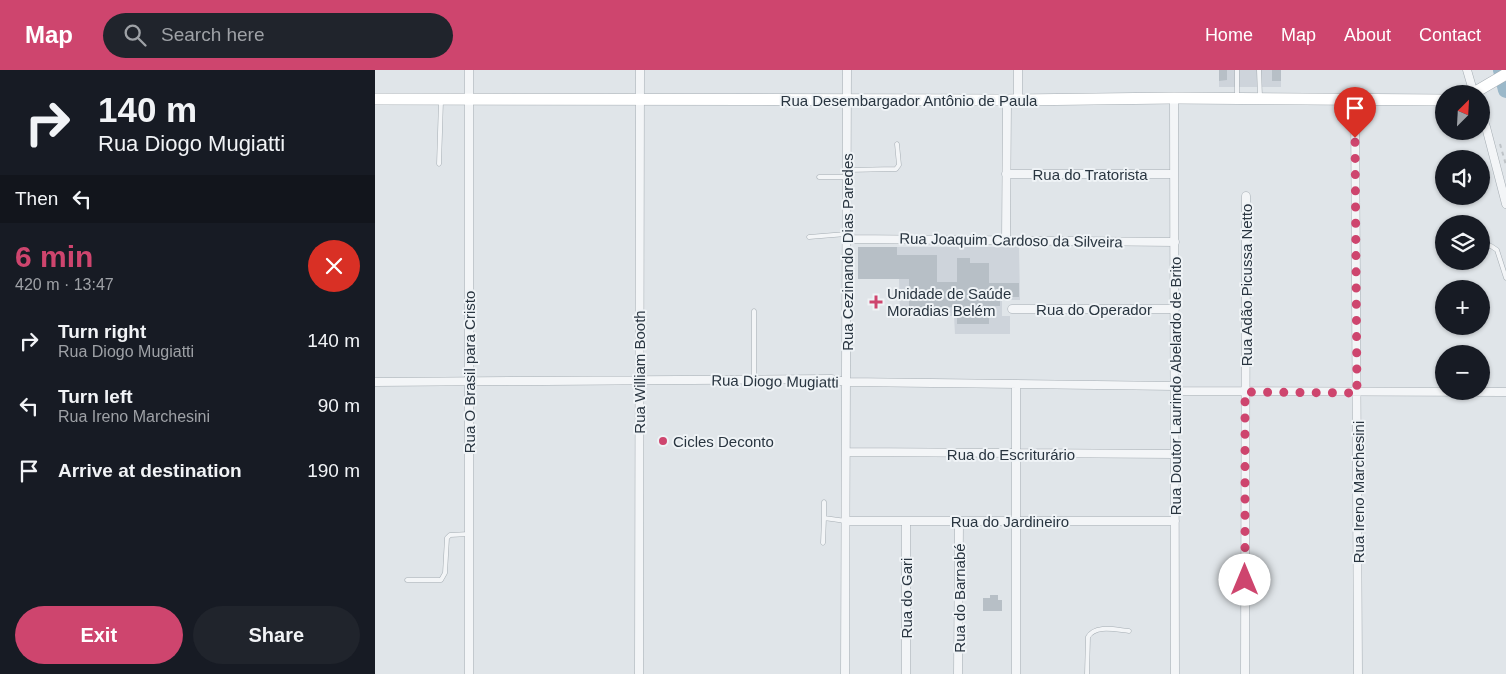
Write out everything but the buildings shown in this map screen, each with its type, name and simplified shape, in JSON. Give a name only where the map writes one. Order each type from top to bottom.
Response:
[{"type":"main road","points":[[1487,85],[1506,74]]},
{"type":"main road","name":"Rua Desembargador Antônio de Paula","points":[[375,99],[1012,100],[1237,98],[1435,100]]},
{"type":"street","name":"Rua O Brasil para Cristo","points":[[469,70],[469,674]]},
{"type":"street","name":"Rua William Booth","points":[[639,674],[640,70]]},
{"type":"street","name":"Rua Cezinando Dias Paredes","points":[[845,674],[847,70]]},
{"type":"street","points":[[1006,240],[1006,174],[1012,100],[1018,70]]},
{"type":"street","points":[[1467,70],[1472,85]]},
{"type":"street","name":"Rua Doutor Laurindo Abelardo de Brito","points":[[1174,98],[1175,674]]},
{"type":"street","name":"Rua Ireno Marchesini","points":[[1355,99],[1358,674]]},
{"type":"street","points":[[1489,140],[1506,204]]},
{"type":"street","name":"Rua do Tratorista","points":[[1006,174],[1174,174]]},
{"type":"street","name":"Rua Adão Picussa Netto","points":[[1245,674],[1246,196]]},
{"type":"street","name":"Rua Joaquim Cardoso da Silveira","points":[[847,237],[1175,242]]},
{"type":"street","name":"Rua do Operador","points":[[1012,308],[1175,308]]},
{"type":"street","name":"Rua Diogo Mugiatti","points":[[375,382],[831,379],[846,382],[1016,384],[1175,388],[1245,392],[1506,392]]},
{"type":"street","points":[[1016,384],[1016,674]]},
{"type":"street","name":"Rua do Escriturário","points":[[846,452],[1175,454]]},
{"type":"street","name":"Rua do Jardineiro","points":[[846,521],[1175,521]]},
{"type":"street","name":"Rua do Gari","points":[[906,521],[906,674]]},
{"type":"street","name":"Rua do Barnabé","points":[[958,674],[959,522]]},
{"type":"lane","points":[[1237,70],[1237,98]]},
{"type":"lane","points":[[1259,70],[1260,99]]},
{"type":"lane","points":[[439,164],[441,99]]},
{"type":"lane","points":[[819,176],[896,169],[899,165],[897,144]]},
{"type":"lane","points":[[809,237],[847,237]]},
{"type":"lane","points":[[1490,246],[1497,250],[1506,278]]},
{"type":"lane","points":[[754,380],[755,311]]},
{"type":"lane","points":[[823,543],[824,502]]},
{"type":"lane","points":[[823,518],[846,521]]},
{"type":"lane","points":[[407,580],[441,580],[445,574],[447,538],[450,535],[469,534]]},
{"type":"lane","points":[[1087,674],[1089,637],[1091,632],[1097,629],[1129,631]]},
{"type":"shaded area","points":[[1219,70],[1281,70],[1281,87],[1219,87]]},
{"type":"shaded area","points":[[858,247],[1019,247],[1020,300],[1002,300],[1002,316],[1010,316],[1010,334],[955,334],[954,316],[900,316],[899,279],[858,279]]},
{"type":"waterway","points":[[1501,70],[1506,90]]},
{"type":"place","name":"Unidade de Saúde Moradias Belém","points":[[876,302]]},
{"type":"place","name":"Cicles Deconto","points":[[663,441]]},
{"type":"route","points":[[1245,580],[1245,392],[1357,393],[1355,138]]}]
